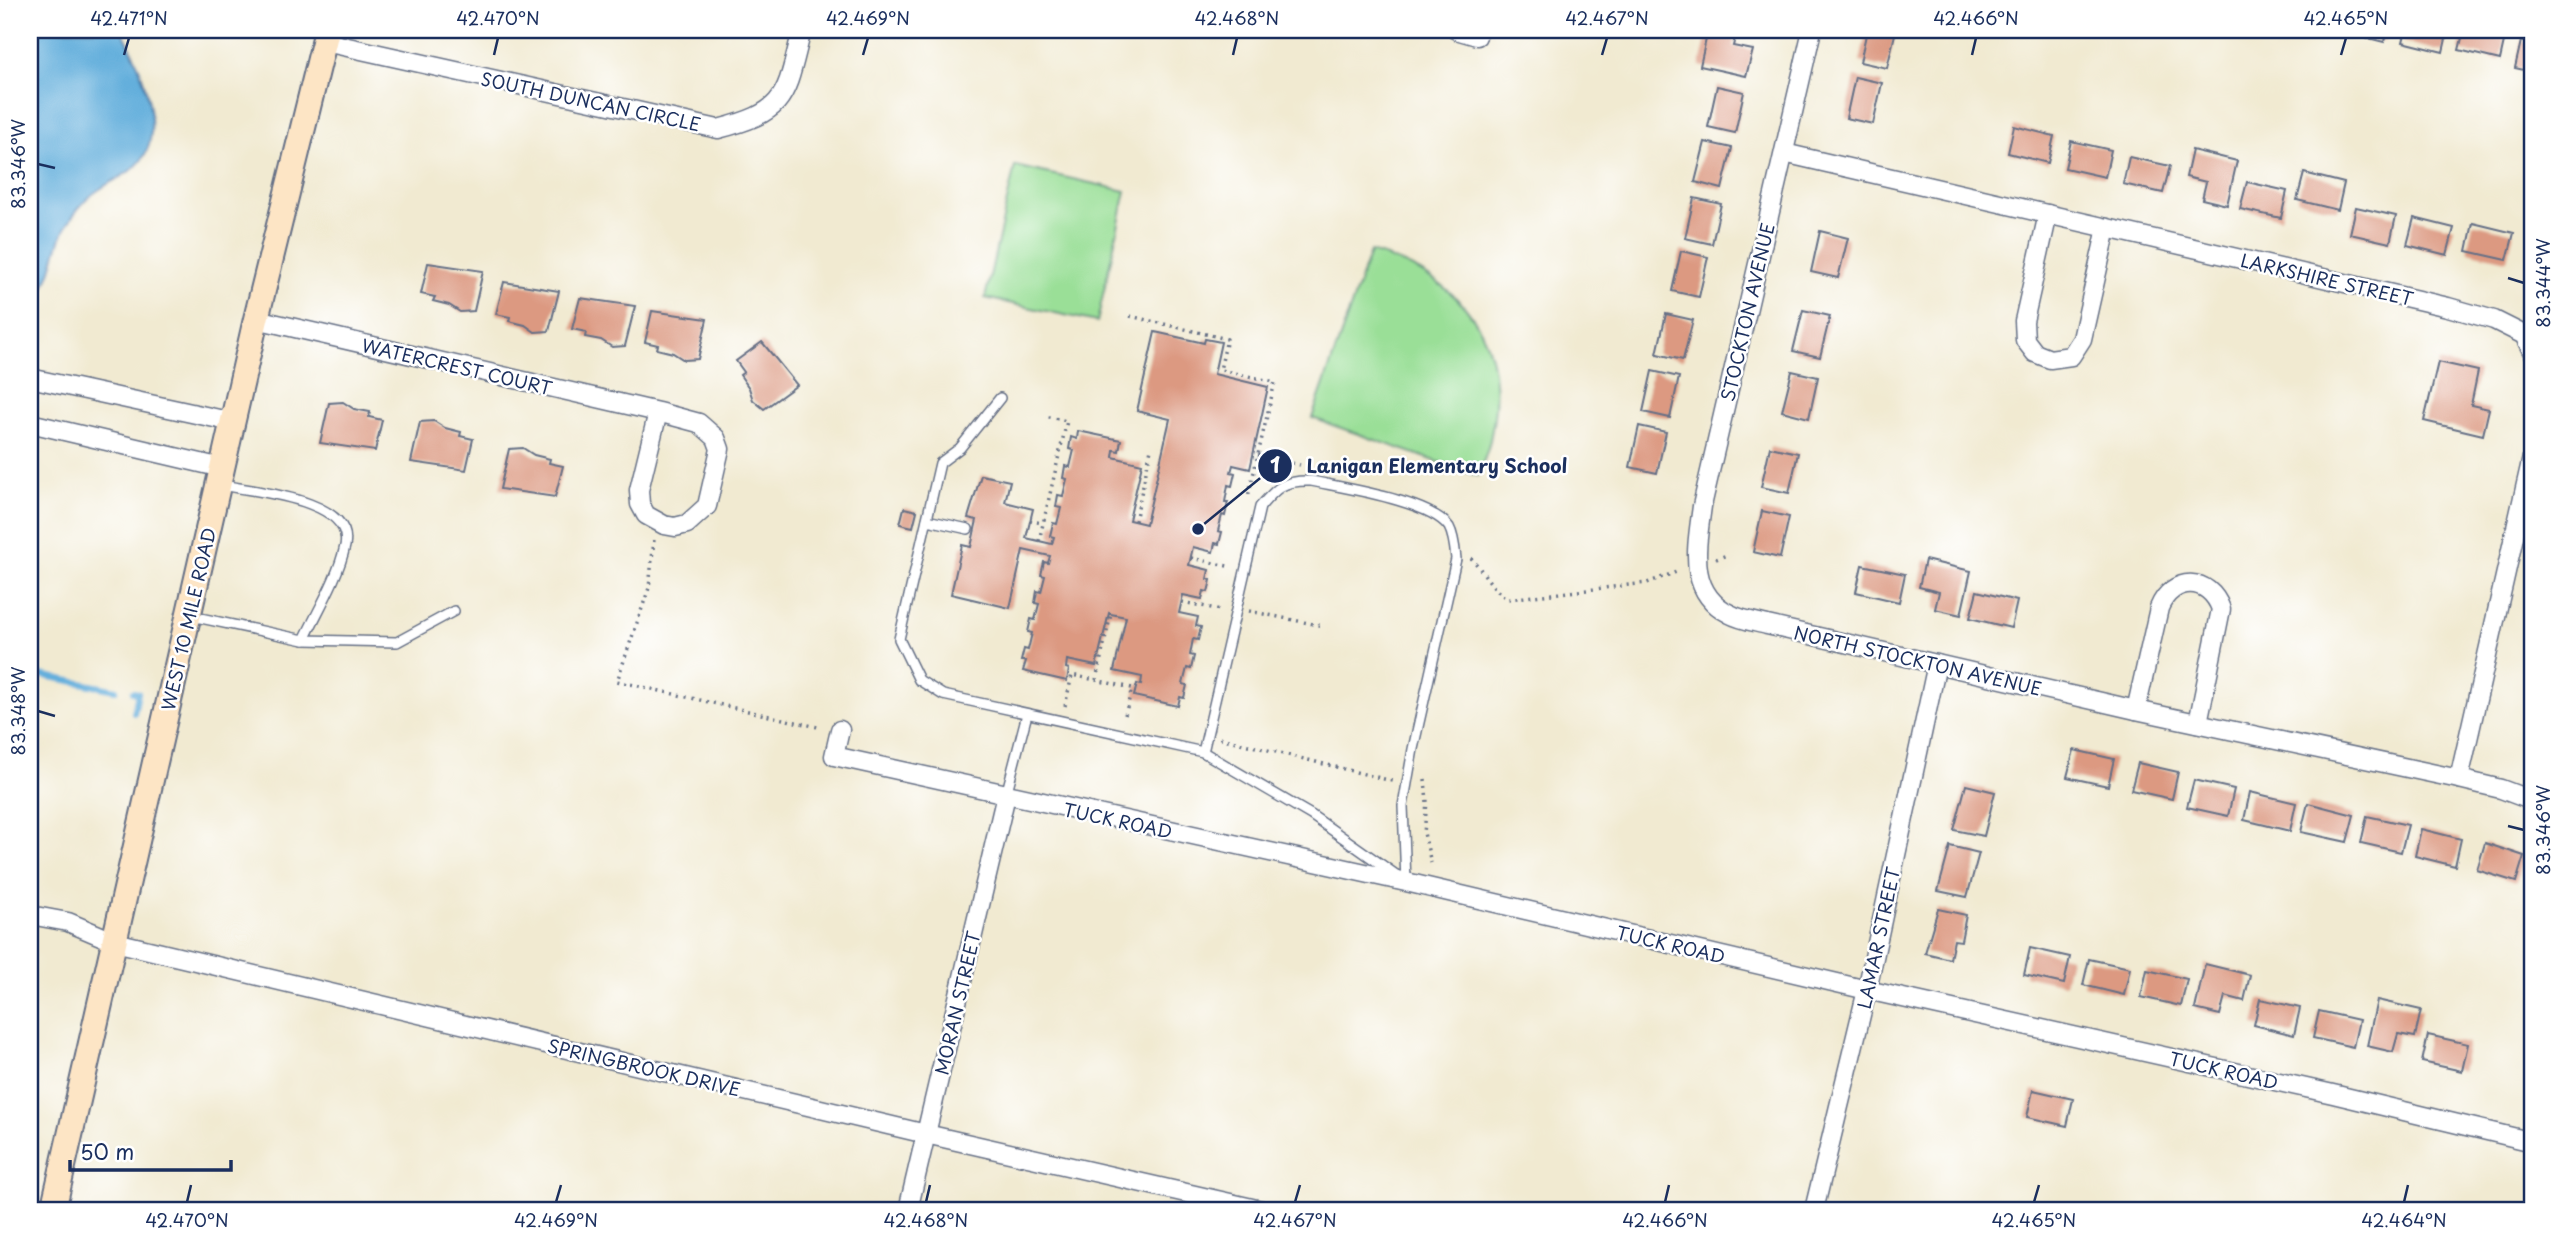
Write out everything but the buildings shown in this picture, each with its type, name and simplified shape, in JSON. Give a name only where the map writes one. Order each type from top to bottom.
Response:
[{"type":"street","name":"SOUTH DUNCAN CIRCLE","points":[[326,36],[718,129],[765,113],[782,99],[802,30]]},
{"type":"street","points":[[1457,30],[1477,36]]},
{"type":"street","name":"STOCKTON AVENUE","points":[[1706,594],[1699,582],[1696,565],[1702,506],[1812,30]]},
{"type":"street","name":"WEST 10 MILE ROAD","points":[[53,1210],[256,319],[326,36]]},
{"type":"street","name":"LARKSHIRE STREET","points":[[1784,153],[2448,307],[2494,320],[2524,335],[2533,353]]},
{"type":"street","points":[[2048,214],[2024,321],[2025,340],[2035,353],[2050,359],[2071,355],[2082,339],[2107,228]]},
{"type":"street","name":"WATERCREST COURT","points":[[256,319],[699,423],[716,438],[720,449],[707,506],[698,517],[687,524],[675,527],[656,521]]},
{"type":"street","points":[[30,378],[233,422]]},
{"type":"street","points":[[656,521],[646,515],[640,504],[639,490],[657,412]]},
{"type":"street","points":[[30,423],[220,476]]},
{"type":"street","points":[[2459,779],[2533,453]]},
{"type":"street","points":[[2136,710],[2159,608],[2164,597],[2173,587],[2184,583],[2196,584],[2210,592],[2221,609],[2198,723]]},
{"type":"street","name":"NORTH STOCKTON AVENUE","points":[[1706,594],[1731,615],[2136,710],[2459,779],[2501,789],[2533,801]]},
{"type":"street","name":"LAMAR STREET","points":[[1814,1210],[1867,990],[1937,664]]},
{"type":"street","name":"TUCK ROAD","points":[[840,731],[834,756],[1406,883],[2533,1142]]},
{"type":"street","name":"MORAN STREET","points":[[908,1210],[1006,795]]},
{"type":"street","name":"SPRINGBROOK DRIVE","points":[[30,915],[68,922],[115,942],[926,1134],[1261,1210]]},
{"type":"lane","points":[[1000,398],[960,448],[940,463],[899,639],[919,680],[943,695],[1203,752],[1311,816],[1406,883]]},
{"type":"lane","points":[[220,476],[318,506],[339,520],[346,543],[329,589],[304,640]]},
{"type":"lane","points":[[1203,752],[1260,507],[1278,487],[1294,481],[1311,481],[1416,505],[1434,513],[1451,530],[1456,559],[1403,806],[1406,883]]},
{"type":"lane","points":[[927,520],[968,529]]},
{"type":"lane","points":[[189,616],[304,640],[397,642],[454,611]]},
{"type":"lane","points":[[1006,795],[1027,714]]},
{"type":"path","points":[[1130,316],[1227,339],[1220,370],[1275,382],[1246,505]]},
{"type":"path","points":[[1039,541],[1067,421],[1045,416]]},
{"type":"path","points":[[1135,521],[1151,449]]},
{"type":"path","points":[[1258,455],[1311,468]]},
{"type":"path","points":[[656,521],[649,588],[617,681],[840,731]]},
{"type":"path","points":[[1030,521],[1043,523]]},
{"type":"path","points":[[1468,571],[1471,551]]},
{"type":"path","points":[[1471,558],[1483,569],[1500,595],[1508,599],[1647,583],[1727,555]]},
{"type":"path","points":[[1191,558],[1232,566],[1229,578]]},
{"type":"path","points":[[1222,610],[1224,599]]},
{"type":"path","points":[[1096,680],[1111,614]]},
{"type":"path","points":[[1077,708],[1065,706],[1070,675],[1133,689],[1124,719],[1112,716]]},
{"type":"path","points":[[1208,734],[1426,790]]},
{"type":"path","points":[[1424,768],[1424,833],[1431,863]]},
{"type":"green space","points":[[1015,166],[1126,191],[1097,322],[985,298]]},
{"type":"green space","points":[[1370,252],[1403,263],[1431,278],[1455,297],[1474,319],[1487,344],[1494,373],[1495,405],[1489,444],[1478,476],[1312,418]]},
{"type":"water","points":[[30,30],[122,30],[143,79],[151,118],[151,136],[146,153],[136,166],[93,194],[69,222],[30,320]]},
{"type":"waterway","points":[[30,673],[116,690]]},
{"type":"waterway","points":[[133,692],[138,693],[134,713]]},
{"type":"place","name":"Lanigan Elementary School","points":[[1198,529]]}]
